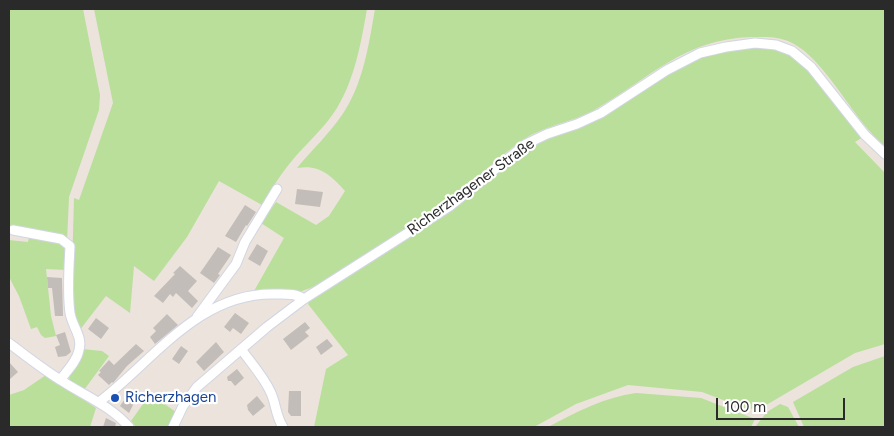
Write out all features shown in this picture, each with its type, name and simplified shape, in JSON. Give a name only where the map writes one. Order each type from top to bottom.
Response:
[{"type":"street","name":"Richerzhagener Straße","points":[[304,299],[450,206],[526,144],[601,113],[676,64],[715,50],[745,44],[763,44],[786,48],[797,54],[811,67],[865,135],[885,154]]},
{"type":"street","points":[[196,319],[236,264],[245,242],[277,189]]},
{"type":"street","points":[[13,230],[61,239],[70,246],[68,274],[70,315],[80,340],[80,347],[76,358],[60,380]]},
{"type":"street","points":[[99,402],[116,389],[172,337],[196,319],[221,304],[247,295],[290,294],[304,299],[241,349],[192,393],[173,427]]},
{"type":"street","points":[[9,342],[60,380],[99,402],[129,427]]},
{"type":"street","points":[[241,349],[266,383],[283,427]]},
{"type":"green space","points":[[9,9],[83,9],[100,95],[99,110],[69,197],[67,241],[26,228],[9,226]]},
{"type":"green space","points":[[94,9],[367,9],[356,60],[343,97],[328,121],[286,168],[262,205],[219,181],[187,237],[154,281],[134,266],[130,313],[106,296],[79,331],[71,306],[74,198],[79,200],[113,103]]},
{"type":"green space","points":[[375,9],[885,9],[885,146],[861,120],[825,72],[799,47],[785,40],[772,37],[727,39],[687,52],[596,109],[526,138],[442,206],[316,286],[302,291],[254,291],[284,238],[261,223],[276,202],[316,225],[329,216],[345,191],[335,180],[318,169],[297,168],[332,129],[355,91],[364,64]]},
{"type":"green space","points":[[747,47],[779,50],[789,54],[808,69],[863,137],[855,142],[885,173],[885,344],[855,353],[761,408],[747,409],[702,392],[628,385],[576,404],[534,427],[314,427],[326,369],[348,355],[308,304],[309,301],[448,211],[528,147],[545,138],[589,123],[613,111],[668,73],[700,57]]},
{"type":"green space","points":[[32,235],[61,244],[67,252],[66,270],[46,269],[51,316],[56,336],[45,338],[37,327],[31,329],[19,296],[9,277],[9,240],[28,242],[29,237]]},
{"type":"green space","points":[[82,349],[102,351],[109,356],[84,390],[69,380],[70,372]]},
{"type":"green space","points":[[885,356],[885,427],[804,427],[793,402],[853,367]]},
{"type":"green space","points":[[46,375],[96,408],[90,427],[9,427],[9,395],[24,390]]},
{"type":"green space","points":[[636,393],[701,398],[755,419],[751,427],[548,427],[602,402]]},
{"type":"green space","points":[[150,394],[176,412],[168,427],[136,427],[131,421]]},
{"type":"green space","points":[[780,404],[788,407],[799,427],[755,427],[767,412]]},
{"type":"building","points":[[297,189],[323,192],[320,207],[295,204]]},
{"type":"building","points":[[245,205],[256,212],[236,242],[225,236]]},
{"type":"building","points":[[257,244],[268,251],[260,266],[248,259]]},
{"type":"building","points":[[218,247],[231,255],[214,283],[200,273]]},
{"type":"building","points":[[180,266],[197,281],[188,291],[198,301],[192,308],[176,293],[173,297],[170,294],[163,303],[154,296]]},
{"type":"building","points":[[47,277],[62,278],[63,316],[55,316],[52,288],[48,288]]},
{"type":"building","points":[[235,313],[249,323],[241,334],[233,328],[230,332],[224,327]]},
{"type":"building","points":[[167,314],[178,325],[155,344],[150,337],[156,331],[153,328]]},
{"type":"building","points":[[96,318],[109,328],[101,339],[88,329]]},
{"type":"building","points":[[305,322],[310,328],[305,332],[309,336],[291,350],[283,339]]},
{"type":"building","points":[[65,332],[71,352],[66,356],[58,357],[55,347],[60,345],[56,335]]},
{"type":"building","points":[[327,339],[333,346],[321,355],[316,347]]},
{"type":"building","points":[[216,342],[224,352],[204,371],[196,362]]},
{"type":"building","points":[[136,344],[144,351],[109,385],[98,375],[101,372],[99,371],[109,360],[114,365]]},
{"type":"building","points":[[181,346],[188,351],[179,364],[172,359]]},
{"type":"building","points":[[9,362],[18,372],[9,380]]},
{"type":"building","points":[[237,369],[244,378],[235,386],[231,381],[228,381],[227,377]]},
{"type":"building","points":[[289,391],[301,391],[301,416],[291,416],[288,412]]},
{"type":"building","points":[[127,396],[135,401],[129,413],[120,406]]},
{"type":"building","points":[[257,396],[265,406],[253,416],[248,410],[247,405]]},
{"type":"building","points":[[106,418],[116,423],[115,427],[103,427]]},
{"type":"place","name":"Richerzhagen","points":[[115,398]]}]
